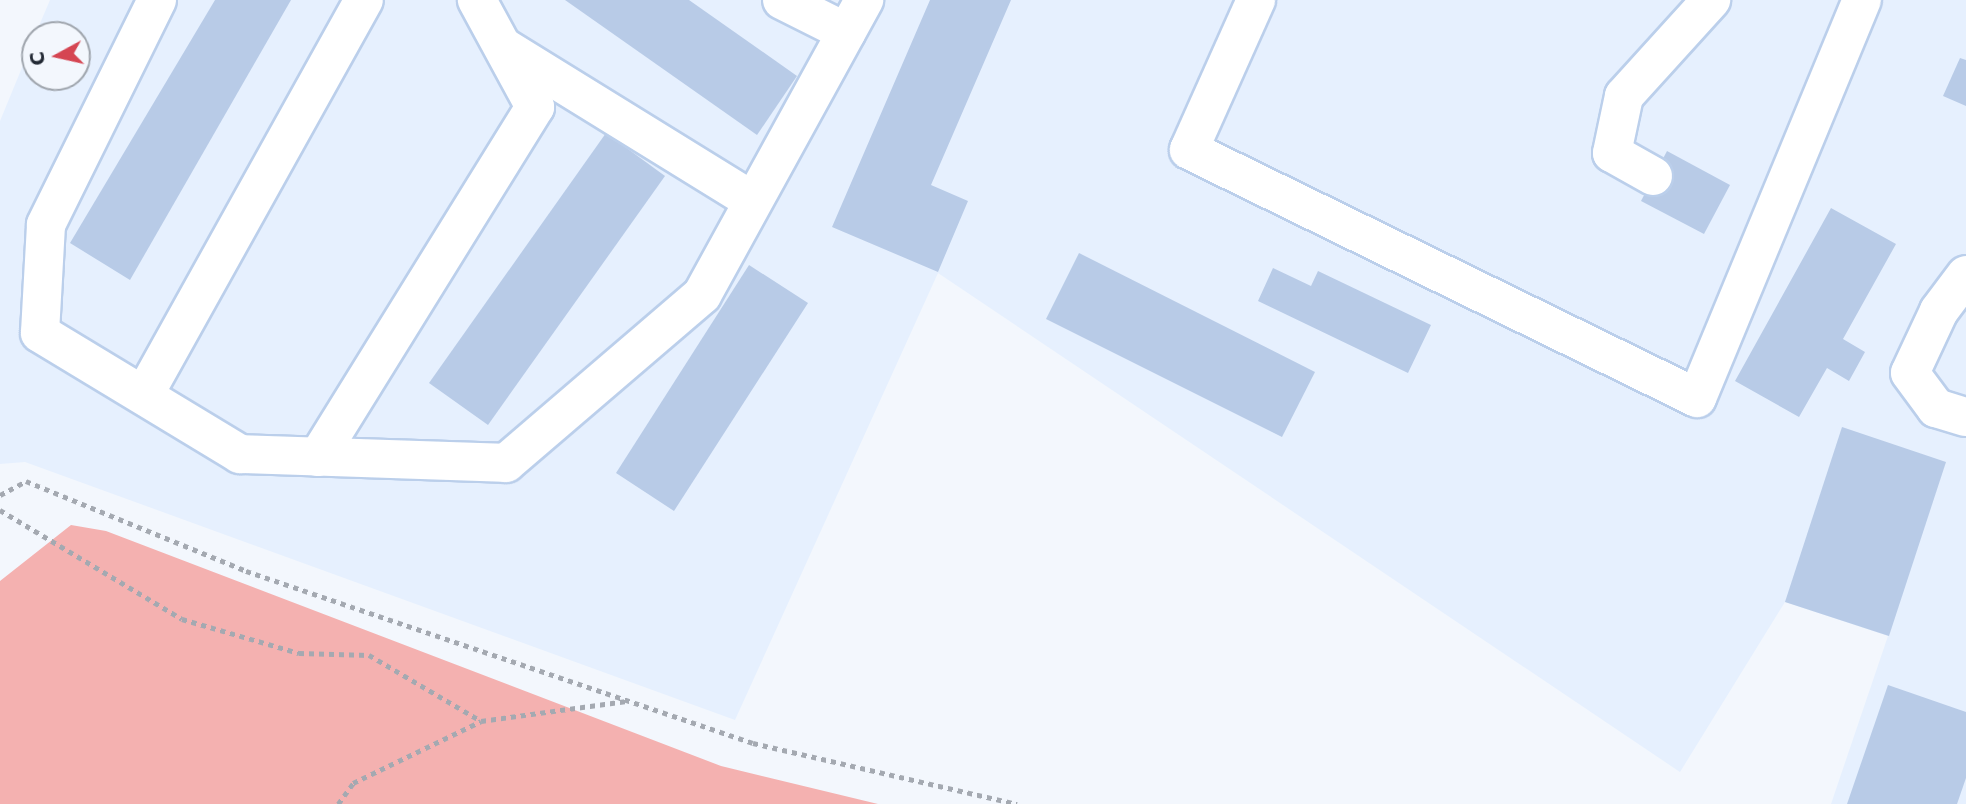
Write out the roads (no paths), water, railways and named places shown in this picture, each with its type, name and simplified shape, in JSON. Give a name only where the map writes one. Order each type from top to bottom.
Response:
[{"type":"lane","points":[[157,0],[46,225],[40,333],[240,454],[506,463],[702,295],[855,16],[782,0]]},
{"type":"lane","points":[[144,396],[364,0]]},
{"type":"lane","points":[[318,457],[535,107],[477,0]]},
{"type":"lane","points":[[1256,0],[1189,150],[1697,398],[1862,0]]},
{"type":"lane","points":[[1653,176],[1612,153],[1624,96],[1711,0]]},
{"type":"lane","points":[[503,47],[753,201]]},
{"type":"lane","points":[[1966,275],[1939,311],[1910,373],[1936,408],[1966,417]]}]
